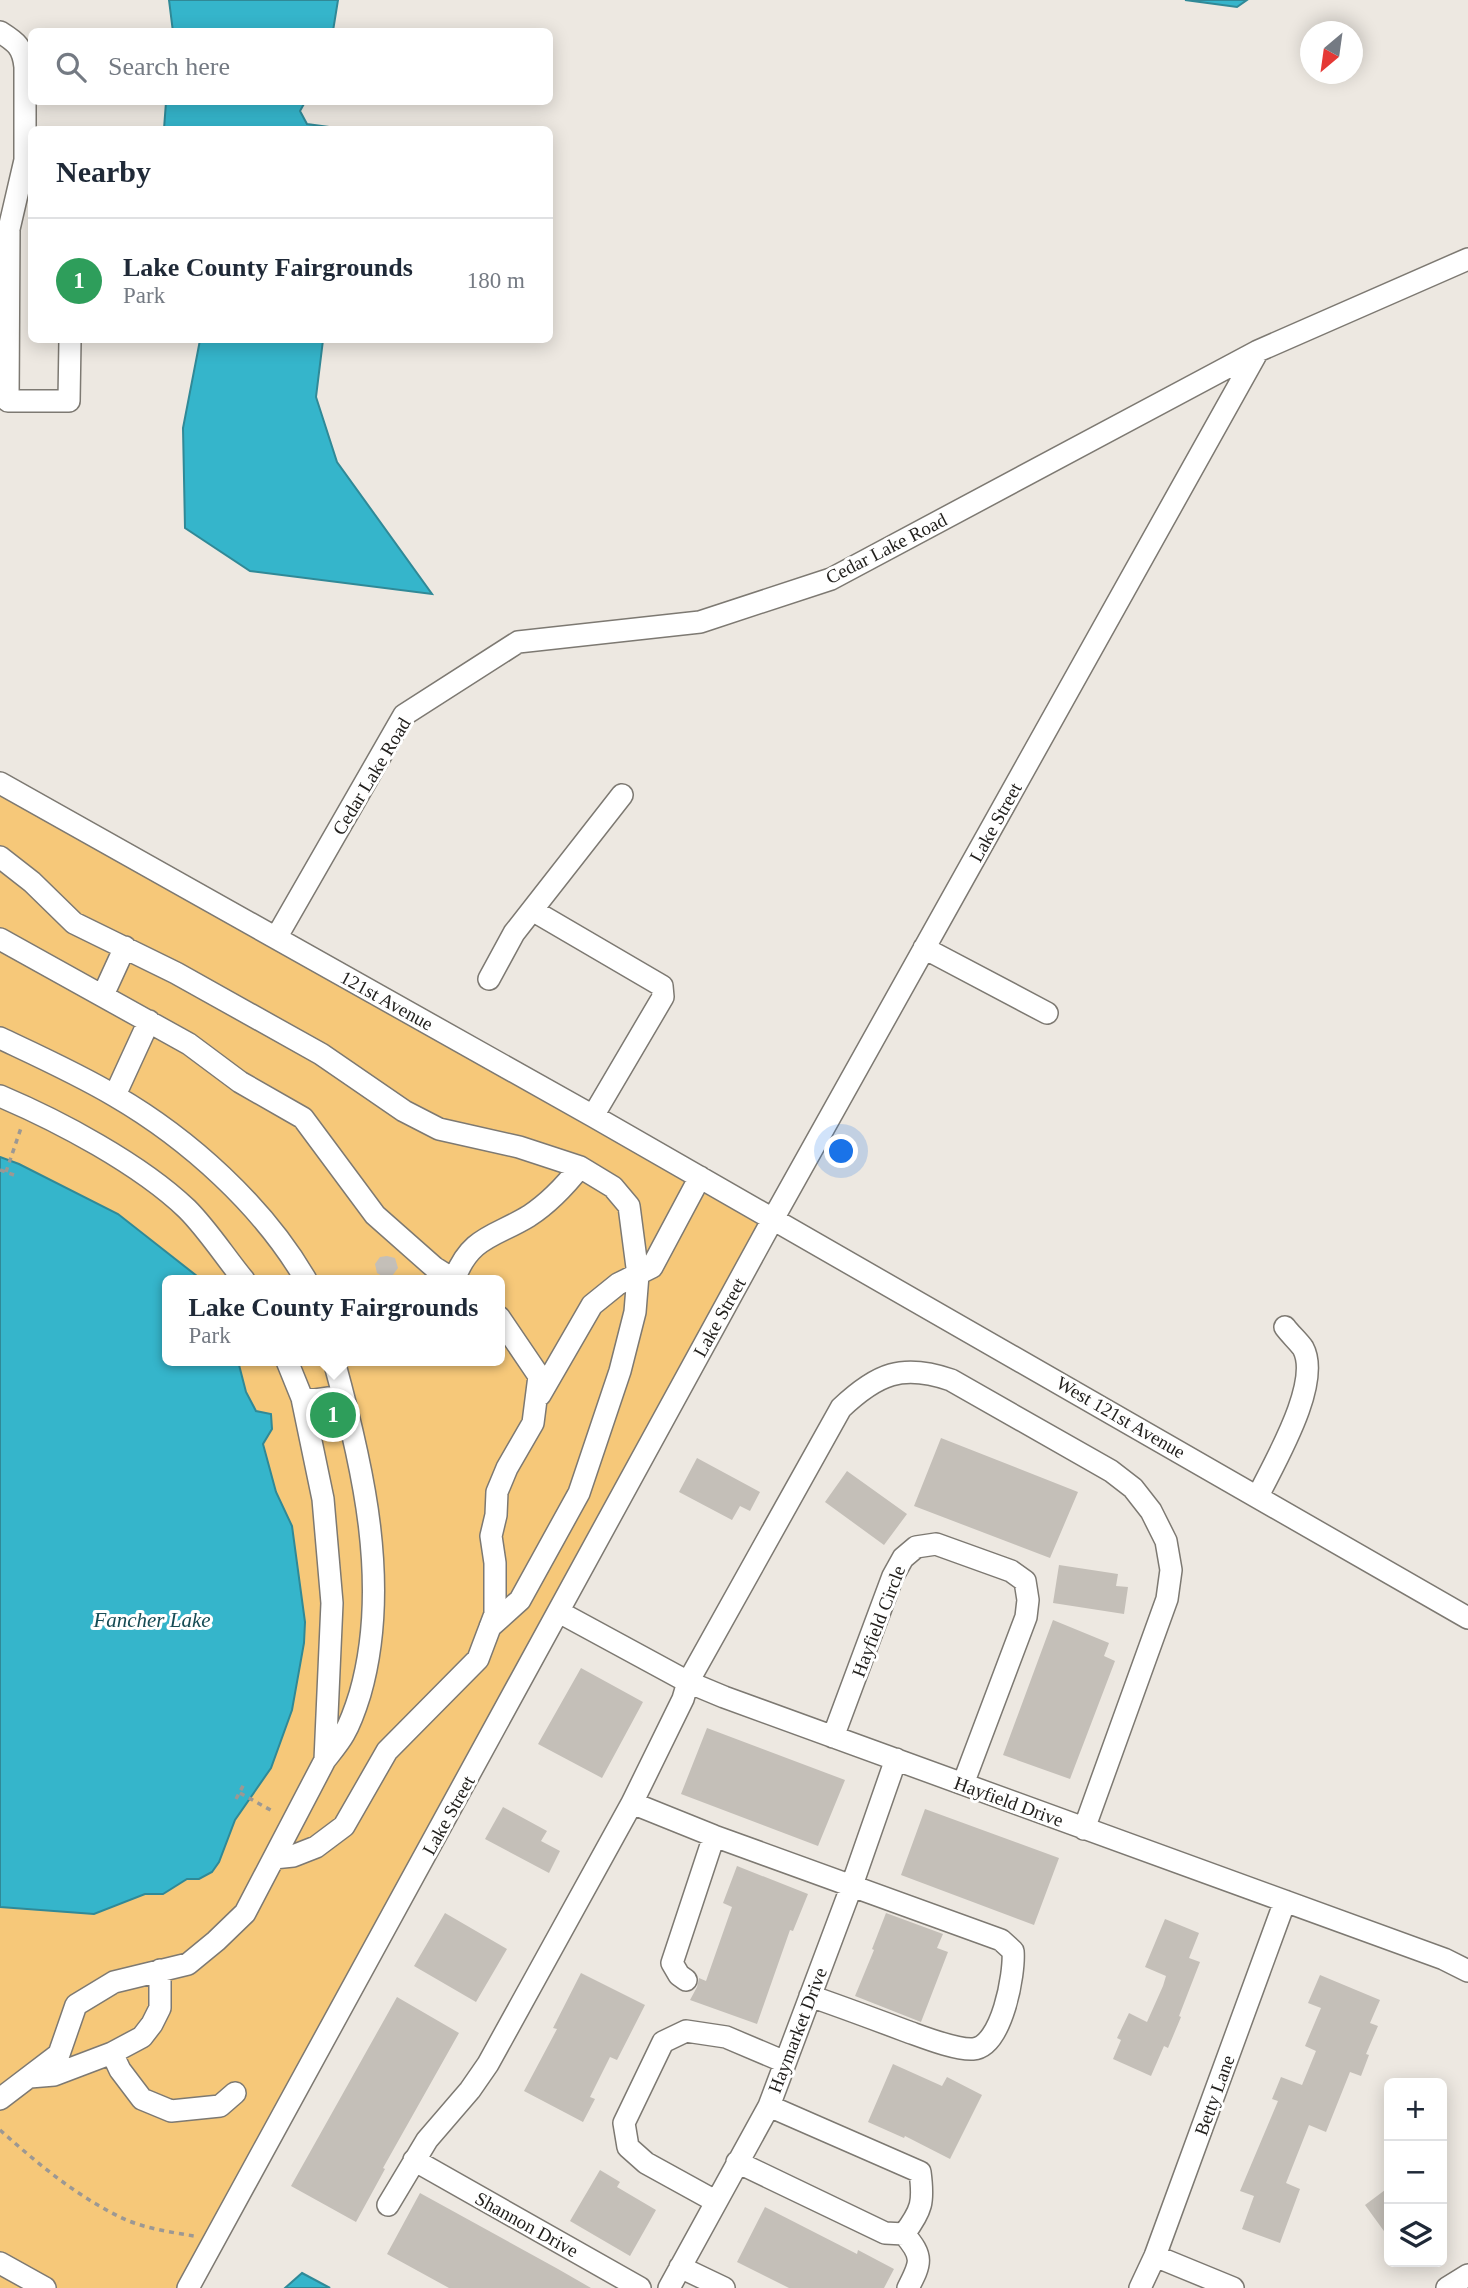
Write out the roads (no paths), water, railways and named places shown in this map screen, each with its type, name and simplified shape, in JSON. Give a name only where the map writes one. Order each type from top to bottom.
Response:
[{"type":"street","points":[[0,32],[18,43],[23,54],[28,162],[9,229],[8,401],[69,401],[70,343]]},
{"type":"street","name":"Cedar Lake Road","points":[[276,938],[404,715],[518,642],[700,622],[831,579],[1258,351],[1468,259]]},
{"type":"street","name":"Lake Street","points":[[188,2288],[773,1219],[1258,351]]},
{"type":"street","name":"121st Avenue","points":[[0,783],[773,1219]]},
{"type":"street","points":[[489,979],[514,933],[622,795]]},
{"type":"street","points":[[0,857],[32,882],[74,923],[125,947],[321,1054],[404,1111],[439,1129],[519,1147],[580,1167],[613,1187],[629,1206],[638,1275],[635,1312],[620,1371],[579,1493],[520,1600],[490,1627]]},
{"type":"street","points":[[532,910],[662,986],[663,997],[593,1116]]},
{"type":"street","points":[[0,939],[189,1044],[240,1082],[303,1118],[375,1215],[406,1245],[446,1275]]},
{"type":"street","points":[[103,995],[125,947]]},
{"type":"street","points":[[924,948],[1047,1013]]},
{"type":"street","points":[[114,1095],[149,1021]]},
{"type":"street","points":[[0,1038],[114,1095],[174,1137],[229,1182],[269,1224],[303,1275]]},
{"type":"street","points":[[0,1096],[90,1141],[150,1180],[188,1210],[240,1275]]},
{"type":"street","points":[[456,1275],[461,1261],[479,1242],[529,1216],[560,1192],[580,1167]]},
{"type":"street","points":[[536,1402],[592,1305],[618,1284],[652,1267],[700,1177]]},
{"type":"street","name":"West 121st Avenue","points":[[773,1219],[1468,1618]]},
{"type":"street","points":[[274,1858],[293,1856],[316,1847],[344,1826],[387,1751],[478,1659],[495,1614],[495,1563],[491,1536],[496,1515],[497,1492],[507,1468],[533,1423],[539,1376],[505,1326]]},
{"type":"street","points":[[1258,1496],[1300,1410],[1307,1375],[1304,1350],[1285,1327]]},
{"type":"street","points":[[289,1366],[302,1398],[323,1499],[332,1603],[326,1760]]},
{"type":"street","points":[[1,2097],[59,2054],[76,2005],[114,1982],[188,1964],[244,1913],[326,1760],[346,1732],[368,1664],[372,1624],[370,1537],[356,1449],[335,1366]]},
{"type":"street","points":[[388,2205],[427,2140],[470,2090],[488,2064],[632,1803],[683,1699],[688,1682],[841,1408],[860,1390],[883,1376],[908,1371],[931,1373],[951,1380],[1111,1471],[1133,1488],[1151,1511],[1166,1541],[1171,1570],[1167,1599],[1084,1829]]},
{"type":"street","points":[[302,1398],[315,1400],[343,1396]]},
{"type":"street","name":"Hayfield Circle","points":[[833,1737],[902,1558],[916,1547],[936,1544],[1012,1571],[1025,1581],[1028,1600],[1026,1617],[963,1784]]},
{"type":"street","name":"Hayfield Drive","points":[[559,1612],[688,1682],[1468,1970]]},
{"type":"street","name":"Haymarket Drive","points":[[669,2288],[769,2106],[896,1759]]},
{"type":"street","points":[[632,1803],[714,1836],[1001,1940],[1013,1951],[1014,1968],[1003,2014],[986,2044],[974,2049],[938,2042],[810,1996]]},
{"type":"street","points":[[686,1980],[679,1975],[672,1963],[714,1836]]},
{"type":"street","name":"Betty Lane","points":[[1140,2288],[1155,2256],[1284,1901]]},
{"type":"street","points":[[28,2077],[54,2074],[112,2053],[142,2037],[160,2008],[160,1970]]},
{"type":"street","points":[[715,2201],[646,2163],[628,2147],[624,2123],[663,2042],[686,2031],[726,2037],[785,2062]]},
{"type":"street","points":[[112,2053],[120,2070],[142,2099],[171,2111],[220,2106],[235,2093]]},
{"type":"street","points":[[769,2106],[920,2172],[923,2197],[916,2218],[904,2234]]},
{"type":"street","name":"Shannon Drive","points":[[414,2160],[640,2288]]},
{"type":"street","points":[[737,2162],[886,2233],[904,2234],[917,2249],[919,2267],[908,2288]]},
{"type":"street","points":[[1155,2256],[1233,2288]]},
{"type":"street","points":[[0,2263],[45,2288]]},
{"type":"street","points":[[680,2267],[724,2288]]},
{"type":"street","points":[[1447,2288],[1468,2275]]},
{"type":"water","points":[[169,0],[338,0],[333,28],[172,28]]},
{"type":"water","points":[[1185,0],[1247,0],[1237,7]]},
{"type":"water","points":[[166,105],[303,105],[300,111],[307,124],[322,126],[164,126]]},
{"type":"water","points":[[199,343],[323,343],[316,397],[337,462],[432,594],[250,571],[185,528],[183,428]]},
{"type":"water","name":"Fancher Lake","points":[[0,1157],[118,1214],[196,1275],[162,1275],[162,1366],[239,1366],[246,1392],[256,1411],[271,1414],[272,1429],[263,1444],[276,1492],[292,1526],[305,1622],[292,1710],[271,1768],[235,1820],[219,1862],[212,1872],[199,1879],[187,1879],[163,1894],[145,1894],[94,1914],[0,1907]]},
{"type":"water","points":[[302,2273],[330,2288],[285,2288]]},
{"type":"place","name":"Lake County Fairgrounds","points":[[333,1415]]}]
